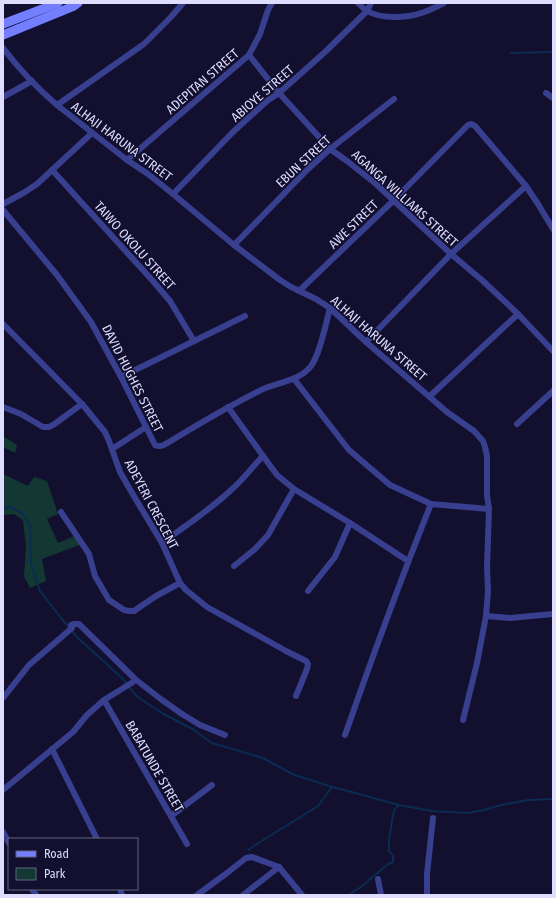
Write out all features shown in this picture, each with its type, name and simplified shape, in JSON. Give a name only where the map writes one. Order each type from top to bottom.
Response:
[{"type":"main road","points":[[3,24],[58,3]]},
{"type":"main road","points":[[3,35],[78,3]]},
{"type":"street","points":[[57,105],[144,44],[183,3]]},
{"type":"street","name":"ADEPITAN STREET","points":[[127,160],[249,55],[260,34],[268,10],[272,3]]},
{"type":"street","points":[[358,3],[367,11],[378,16],[395,17],[413,15],[427,11],[444,3]]},
{"type":"street","name":"ABIOYE STREET","points":[[173,194],[233,132],[325,52],[367,11],[371,3]]},
{"type":"street","name":"ALHAJI HARUNA STREET","points":[[3,48],[16,66],[46,96],[127,160],[148,174],[234,246],[280,280],[330,308],[366,342],[447,412],[474,431],[483,441],[487,456],[487,495],[489,509],[487,567],[488,591],[486,616],[477,663],[463,720]]},
{"type":"street","name":"AGANGA WILLIAMS STREET","points":[[249,55],[279,93],[330,149],[376,184],[518,314],[553,351]]},
{"type":"street","points":[[3,97],[32,81]]},
{"type":"street","points":[[546,93],[553,98]]},
{"type":"street","name":"EBUN STREET","points":[[234,246],[308,169],[330,149],[394,99]]},
{"type":"street","name":"AWE STREET","points":[[299,291],[393,201],[468,125],[473,125],[526,186]]},
{"type":"street","points":[[3,204],[31,188],[92,133]]},
{"type":"street","name":"TAIWO OKOLU STREET","points":[[52,170],[170,301],[194,341]]},
{"type":"street","points":[[366,342],[451,254],[526,186],[553,229]]},
{"type":"street","name":"DAVID HUGHES STREET","points":[[3,210],[57,275],[91,322],[121,376],[155,445],[160,447],[261,390],[294,379],[304,373],[311,366],[316,357],[330,308]]},
{"type":"street","points":[[430,396],[518,314]]},
{"type":"street","points":[[121,376],[245,316]]},
{"type":"street","name":"ADEYERI CRESCENT","points":[[3,324],[82,404],[105,432],[120,472],[162,543],[180,583],[186,590],[207,607],[306,661],[308,664],[307,669],[296,696]]},
{"type":"street","points":[[294,379],[349,450],[390,485],[431,504],[489,509]]},
{"type":"street","points":[[517,424],[553,391]]},
{"type":"street","points":[[3,407],[21,414],[43,426],[49,427],[82,404]]},
{"type":"street","points":[[228,408],[277,475],[294,489],[408,561]]},
{"type":"street","points":[[112,449],[146,427]]},
{"type":"street","points":[[162,543],[232,490],[263,456]]},
{"type":"street","points":[[234,566],[255,549],[268,535],[294,489]]},
{"type":"street","points":[[345,735],[376,645],[431,504]]},
{"type":"street","points":[[61,512],[89,554],[95,576],[109,600],[124,610],[134,610],[180,583]]},
{"type":"street","points":[[308,591],[335,557],[350,523]]},
{"type":"street","points":[[486,616],[510,618],[553,614]]},
{"type":"street","points":[[3,698],[29,665],[74,624],[79,624],[134,680],[200,726],[225,735]]},
{"type":"street","points":[[3,790],[74,732],[88,715],[104,700],[134,680]]},
{"type":"street","name":"BABATUNDE STREET","points":[[104,700],[187,844]]},
{"type":"street","points":[[52,749],[96,838]]},
{"type":"street","points":[[171,816],[212,785]]},
{"type":"street","points":[[426,895],[433,818]]},
{"type":"street","points":[[3,832],[8,842]]},
{"type":"street","points":[[197,895],[246,858],[252,857],[279,867],[288,876],[302,895]]},
{"type":"street","points":[[243,895],[279,867]]},
{"type":"street","points":[[378,879],[381,895]]},
{"type":"green space","points":[[3,436],[17,445],[15,453],[3,447]]},
{"type":"green space","points":[[3,474],[28,486],[34,477],[47,481],[58,514],[47,519],[58,543],[77,535],[82,544],[42,559],[46,581],[30,588],[24,576],[26,547],[23,520],[14,514],[3,515]]},
{"type":"waterway","points":[[511,53],[553,52]]},
{"type":"waterway","points":[[3,508],[9,507],[22,513],[30,525],[31,564],[40,591],[77,637],[123,679],[139,698],[162,713],[194,730],[212,743],[263,758],[292,774],[332,787],[399,805],[432,811],[468,813],[528,800],[553,799]]},
{"type":"waterway","points":[[248,850],[318,806],[332,787]]},
{"type":"waterway","points":[[348,895],[361,887],[388,864],[393,862],[393,856],[389,851],[389,840],[393,815],[395,809],[399,805]]}]
